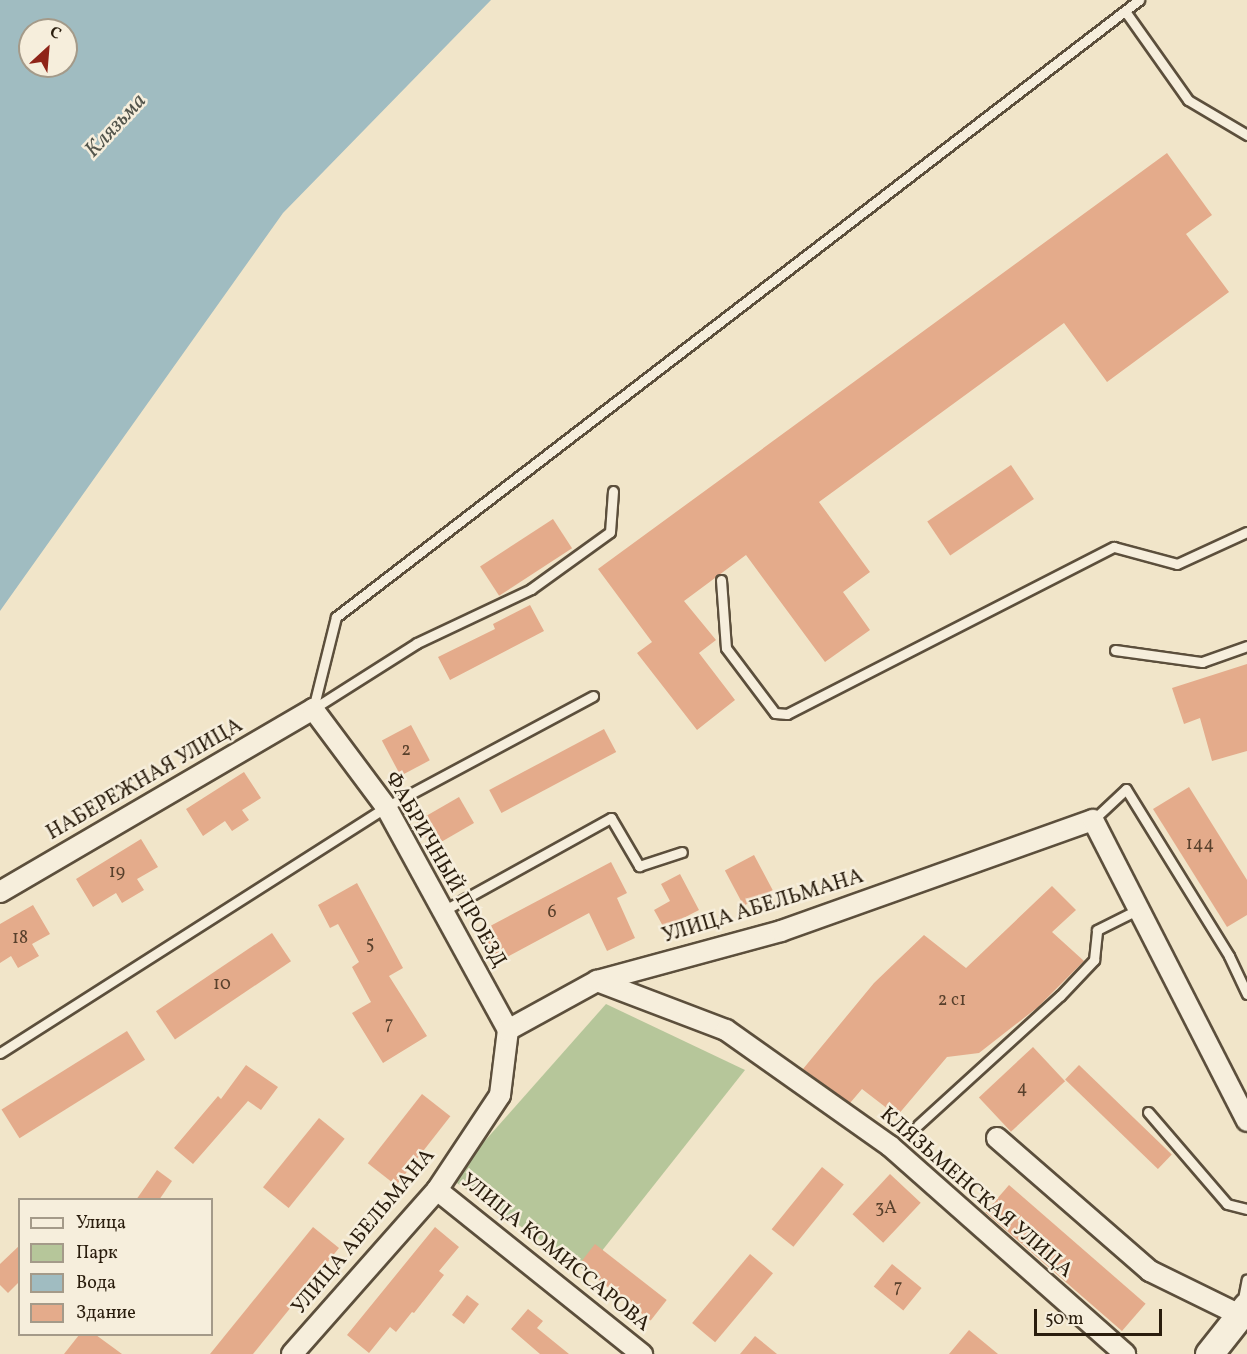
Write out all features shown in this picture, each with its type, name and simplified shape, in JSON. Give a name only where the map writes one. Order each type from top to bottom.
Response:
[{"type":"main road","points":[[1209,1354],[1243,1311]]},
{"type":"street","name":"ФАБРИЧНЫЙ ПРОЕЗД","points":[[313,709],[386,807],[508,1030]]},
{"type":"street","name":"НАБЕРЕЖНАЯ УЛИЦА","points":[[0,892],[313,709]]},
{"type":"street","points":[[1093,820],[1247,1121]]},
{"type":"street","name":"УЛИЦА АБЕЛЬМАНА","points":[[292,1354],[437,1190],[500,1095],[508,1030],[597,981],[781,931],[1093,820]]},
{"type":"street","name":"КЛЯЗЬМЕНСКАЯ УЛИЦА","points":[[597,981],[726,1030],[736,1037],[890,1146],[1125,1354]]},
{"type":"street","points":[[997,1138],[1150,1271],[1243,1311]]},
{"type":"street","name":"УЛИЦА КОМИССАРОВА","points":[[437,1190],[642,1354]]},
{"type":"lane","points":[[313,709],[336,618],[1139,0]]},
{"type":"lane","points":[[1125,11],[1188,100],[1247,135]]},
{"type":"lane","points":[[313,709],[417,643],[531,590],[549,577],[610,532],[613,491]]},
{"type":"lane","points":[[721,580],[726,648],[775,713],[787,714],[1114,548],[1177,564],[1247,532]]},
{"type":"lane","points":[[1115,650],[1202,662],[1247,646]]},
{"type":"lane","points":[[0,1053],[386,807],[593,696]]},
{"type":"lane","points":[[1093,820],[1126,789],[1229,956],[1247,994]]},
{"type":"lane","points":[[443,911],[611,818],[639,866],[682,852]]},
{"type":"lane","points":[[918,1125],[1060,996],[1094,960],[1097,930],[1139,909]]},
{"type":"lane","points":[[1148,1112],[1227,1204],[1247,1209]]},
{"type":"lane","points":[[1243,1311],[1247,1279]]},
{"type":"green space","points":[[606,1004],[745,1070],[586,1271],[451,1179]]},
{"type":"water","name":"Клязьма","points":[[0,0],[491,0],[283,213],[0,611]]},
{"type":"building","points":[[1167,153],[1212,215],[1186,234],[1229,292],[1107,382],[1064,323],[819,502],[870,572],[843,592],[870,630],[825,662],[746,555],[684,601],[716,640],[699,653],[735,700],[697,730],[637,653],[652,642],[598,569]]},
{"type":"building","points":[[1011,465],[1034,499],[950,555],[927,521]]},
{"type":"building","points":[[553,519],[572,548],[499,596],[480,566]]},
{"type":"building","points":[[530,605],[544,631],[450,680],[438,657],[495,629],[493,624]]},
{"type":"building","points":[[1247,664],[1247,751],[1212,761],[1200,718],[1184,724],[1172,688]]},
{"type":"building","points":[[411,725],[430,760],[401,776],[382,740]]},
{"type":"building","points":[[604,729],[616,752],[501,813],[489,790]]},
{"type":"building","points":[[244,772],[261,798],[242,810],[249,820],[232,831],[225,821],[203,836],[186,809]]},
{"type":"building","points":[[1189,787],[1247,880],[1247,915],[1227,927],[1153,809]]},
{"type":"building","points":[[459,797],[474,823],[432,847],[417,822]]},
{"type":"building","points":[[141,839],[158,867],[137,879],[144,890],[122,903],[116,893],[93,907],[76,879]]},
{"type":"building","points":[[754,855],[773,890],[744,906],[725,870]]},
{"type":"building","points":[[611,862],[627,893],[617,898],[635,938],[607,951],[589,913],[494,964],[477,933]]},
{"type":"building","points":[[680,874],[699,910],[664,928],[654,910],[670,901],[661,884]]},
{"type":"building","points":[[357,883],[403,968],[389,976],[427,1036],[383,1063],[352,1013],[371,1002],[352,967],[359,962],[338,924],[330,928],[318,905]]},
{"type":"building","points":[[1052,886],[1076,910],[1052,932],[1084,961],[1038,1007],[979,1053],[947,1057],[897,1116],[862,1089],[850,1103],[803,1069],[874,983],[924,935],[966,968]]},
{"type":"building","points":[[33,905],[50,934],[32,944],[39,956],[18,968],[11,956],[0,963],[0,924]]},
{"type":"building","points":[[272,933],[291,961],[175,1039],[156,1011]]},
{"type":"building","points":[[127,1031],[145,1060],[20,1138],[1,1109]]},
{"type":"building","points":[[1033,1047],[1065,1081],[1011,1132],[979,1097]]},
{"type":"building","points":[[246,1065],[278,1087],[261,1110],[248,1101],[193,1164],[174,1148],[218,1096],[221,1099]]},
{"type":"building","points":[[1079,1065],[1172,1155],[1158,1169],[1065,1079]]},
{"type":"building","points":[[422,1094],[450,1116],[396,1186],[368,1163]]},
{"type":"building","points":[[319,1118],[345,1139],[289,1208],[263,1187]]},
{"type":"building","points":[[822,1167],[844,1185],[793,1247],[772,1229]]},
{"type":"building","points":[[157,1170],[172,1181],[160,1198],[137,1198]]},
{"type":"building","points":[[890,1174],[921,1203],[883,1243],[852,1214]]},
{"type":"building","points":[[1009,1185],[1146,1304],[1122,1331],[985,1212]]},
{"type":"building","points":[[313,1227],[339,1248],[253,1354],[210,1354]]},
{"type":"building","points":[[435,1227],[459,1247],[439,1271],[444,1275],[414,1313],[412,1312],[396,1332],[390,1327],[369,1353],[347,1335]]},
{"type":"building","points":[[595,1244],[667,1300],[651,1321],[579,1264]]},
{"type":"building","points":[[18,1247],[18,1283],[8,1293],[0,1285],[0,1264]]},
{"type":"building","points":[[750,1254],[773,1273],[715,1342],[692,1323]]},
{"type":"building","points":[[892,1264],[922,1288],[903,1310],[874,1287]]},
{"type":"building","points":[[467,1295],[479,1304],[464,1324],[452,1315]]},
{"type":"building","points":[[528,1309],[543,1321],[537,1328],[569,1354],[540,1354],[511,1329]]},
{"type":"building","points":[[969,1330],[998,1354],[949,1354]]},
{"type":"building","points":[[78,1336],[97,1336],[122,1354],[64,1354]]},
{"type":"building","points":[[755,1336],[777,1354],[740,1354]]}]
